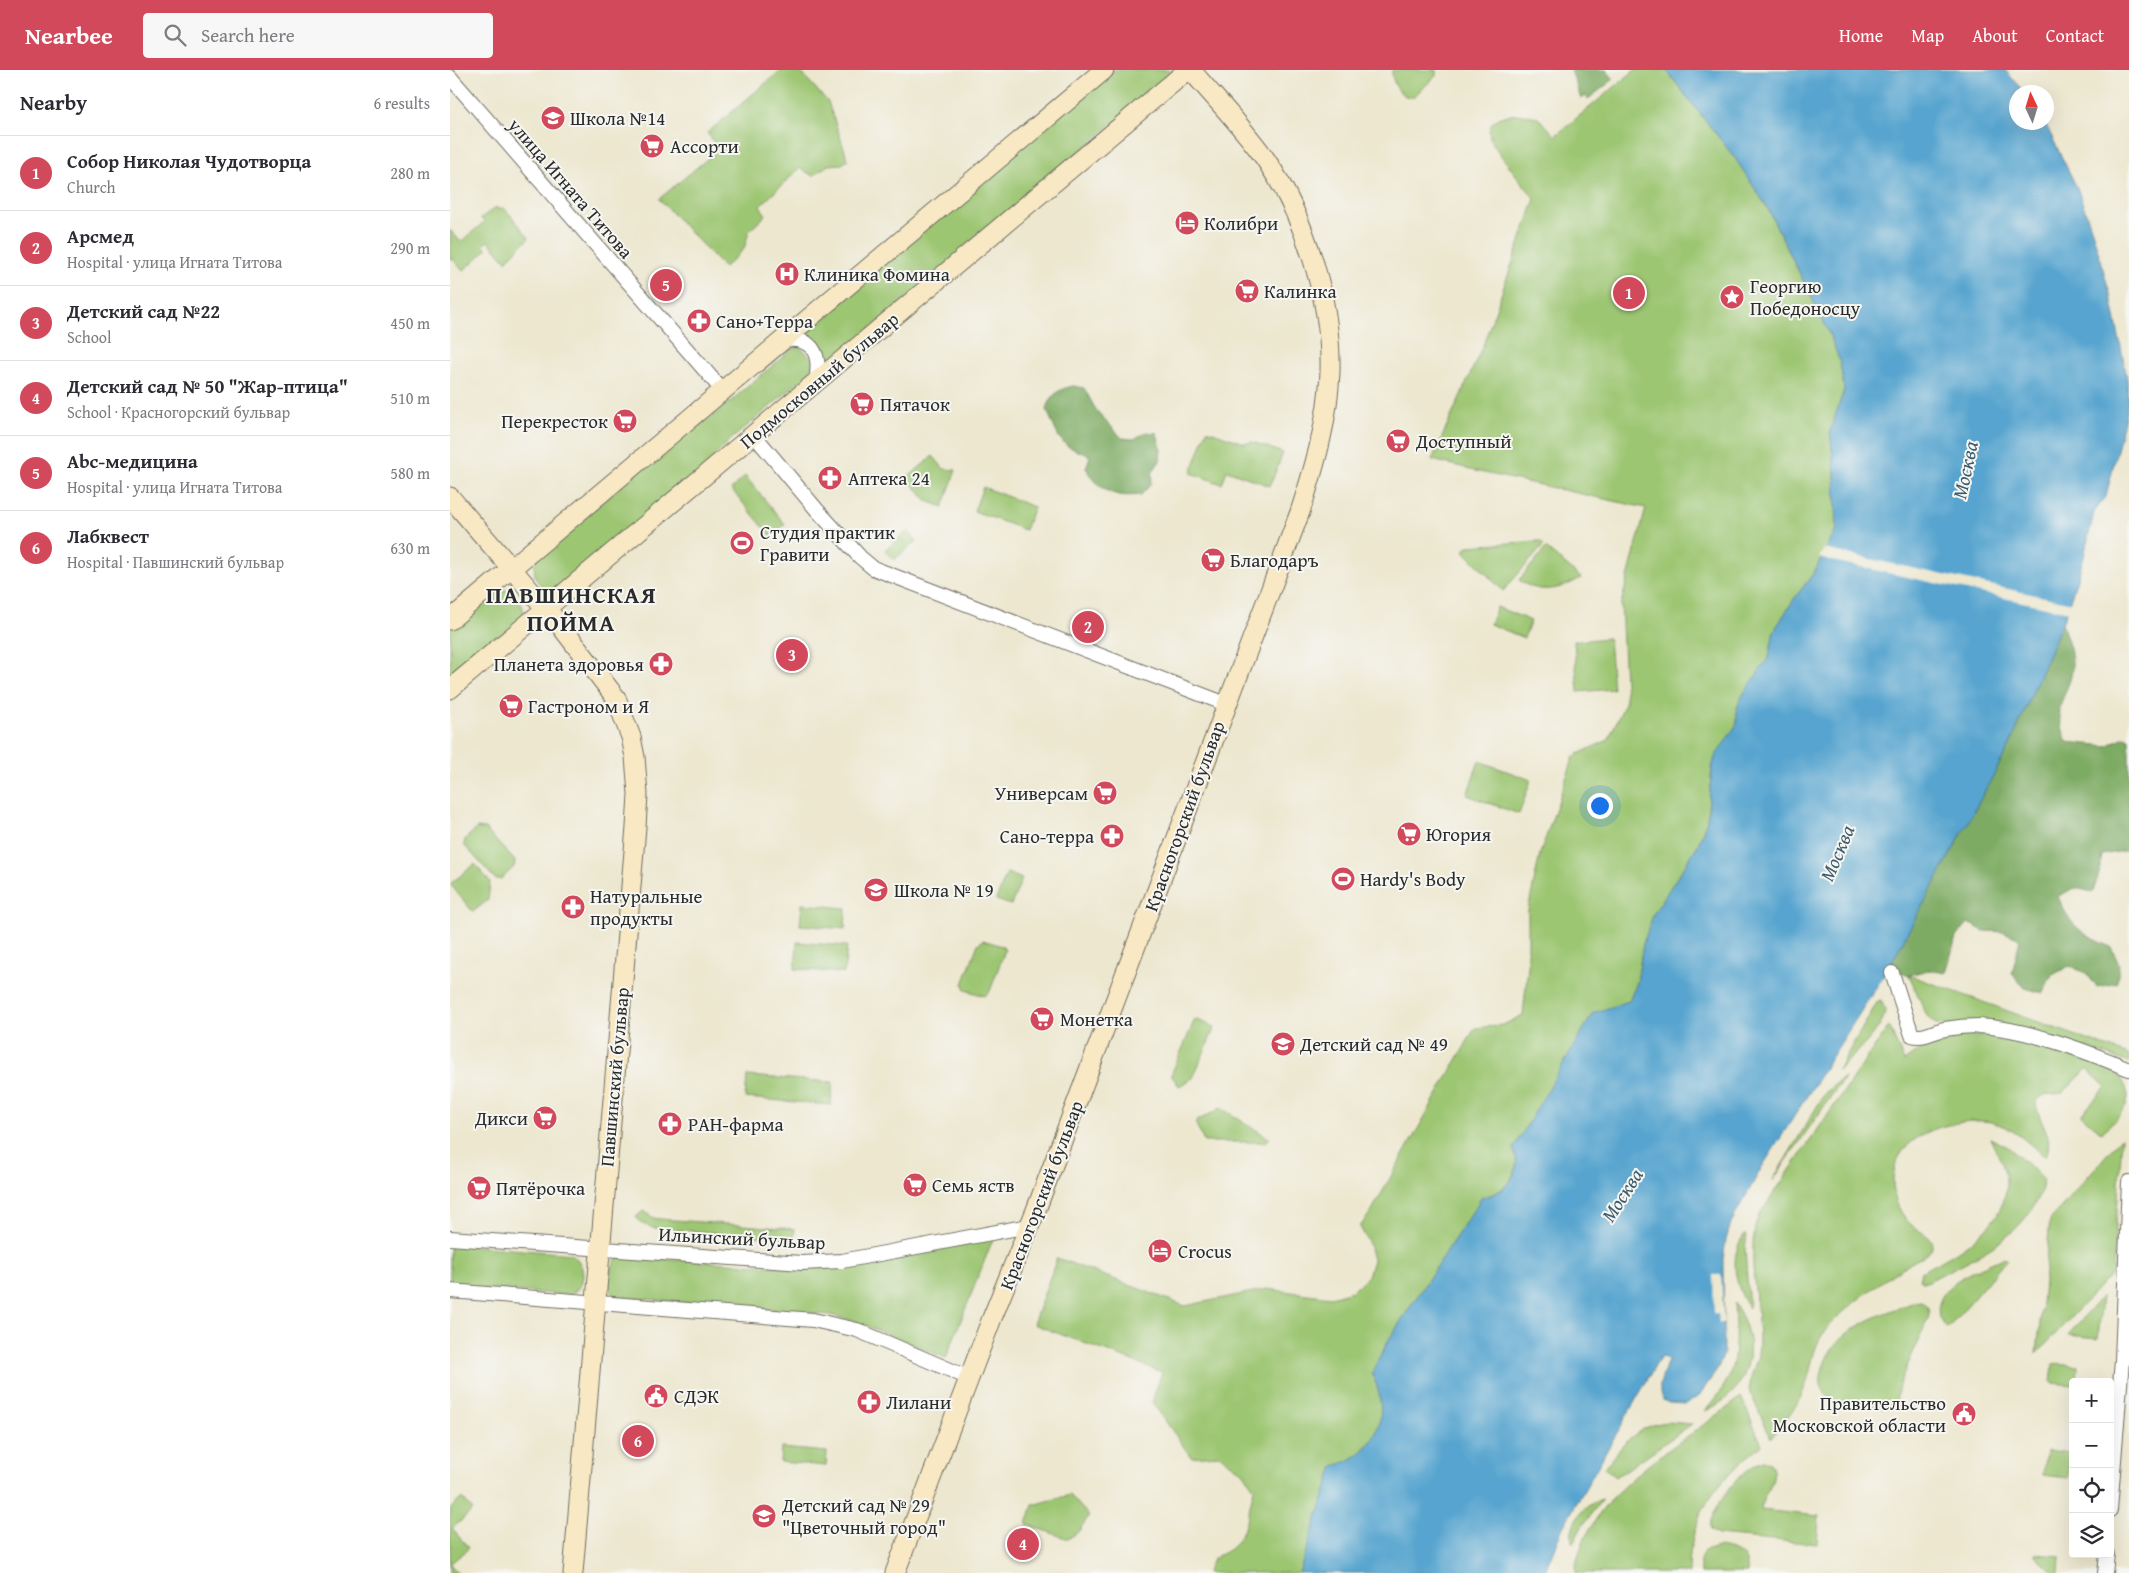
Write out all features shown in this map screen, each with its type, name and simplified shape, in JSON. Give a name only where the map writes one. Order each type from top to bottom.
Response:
[{"type":"street","points":[[450,620],[1104,70]]},
{"type":"street","name":"Подмосковный бульвар","points":[[450,689],[1189,70]]},
{"type":"street","name":"Красногорский бульвар","points":[[895,1573],[1300,512],[1323,434],[1330,371],[1328,333],[1320,289],[1310,253],[1286,195],[1266,161],[1242,128],[1189,70]]},
{"type":"street","name":"улица Игната Титова","points":[[450,77],[723,391]]},
{"type":"street","points":[[780,341],[790,339],[806,343],[813,348],[819,366],[816,381]]},
{"type":"street","points":[[754,435],[841,537],[860,558],[873,568],[1226,704]]},
{"type":"street","points":[[450,497],[512,568]]},
{"type":"street","name":"Павшинский бульвар","points":[[512,568],[600,675],[616,698],[631,737],[638,777],[636,827],[573,1573]]},
{"type":"street","points":[[1892,973],[1912,1035],[1920,1038],[1942,1030],[1960,1027],[1997,1028],[2021,1032],[2129,1069]]},
{"type":"street","points":[[2113,1468],[2122,1360],[2129,1182]]},
{"type":"street","name":"Ильинский бульвар","points":[[450,1238],[802,1263],[842,1261],[1029,1226]]},
{"type":"street","points":[[450,1291],[813,1320],[837,1324],[857,1330],[969,1378]]},
{"type":"street","points":[[2106,1573],[2107,1558]]},
{"type":"green space","points":[[781,70],[799,70],[828,102],[848,160],[842,164],[828,165],[813,176],[800,168],[760,206],[766,215],[749,231],[744,249],[724,268],[659,199],[719,149],[707,133]]},
{"type":"green space","points":[[1112,70],[1170,70],[1169,76],[824,368],[824,354],[822,350],[809,340],[797,337]]},
{"type":"green space","points":[[1392,70],[1436,70],[1436,76],[1413,97],[1408,97],[1397,88]]},
{"type":"green space","points":[[1571,70],[1606,70],[1614,79],[1588,99],[1586,96],[1581,99]]},
{"type":"green space","points":[[1635,70],[1666,70],[1735,158],[1767,207],[1830,335],[1840,362],[1844,390],[1830,431],[1835,473],[1837,529],[1813,574],[1794,599],[1774,631],[1769,657],[1737,708],[1737,724],[1733,733],[1715,757],[1712,768],[1707,820],[1698,845],[1654,913],[1643,944],[1637,983],[1629,1001],[1619,1006],[1516,1153],[1515,1169],[1508,1182],[1497,1192],[1482,1197],[1388,1341],[1372,1374],[1378,1389],[1380,1403],[1380,1417],[1377,1430],[1371,1442],[1362,1452],[1334,1466],[1299,1573],[1207,1573],[1216,1557],[1235,1544],[1243,1531],[1248,1517],[1254,1488],[1243,1472],[1219,1455],[1191,1457],[1152,1402],[1162,1372],[1033,1324],[1057,1258],[1185,1306],[1267,1289],[1331,1297],[1352,1291],[1368,1276],[1373,1260],[1369,1244],[1360,1227],[1371,1212],[1475,1028],[1503,1025],[1523,1015],[1528,967],[1528,910],[1540,854],[1574,756],[1608,740],[1626,701],[1621,604],[1646,508],[1432,460],[1484,343],[1535,199],[1492,142],[1490,129],[1492,123],[1498,118],[1505,116],[1529,115],[1541,120],[1555,136]]},
{"type":"green space","points":[[496,207],[497,209],[504,208],[529,238],[506,261],[488,241],[483,245],[487,249],[463,271],[453,259],[450,260],[450,230],[461,242],[484,222],[481,218]]},
{"type":"green space","points":[[800,347],[813,359],[811,372],[728,442],[700,472],[558,591],[545,588],[540,584],[536,579],[534,567],[539,554],[644,466],[719,411],[792,349]]},
{"type":"green space","points":[[1073,386],[1084,388],[1096,410],[1122,438],[1134,439],[1146,432],[1157,433],[1161,449],[1160,461],[1153,471],[1151,484],[1141,495],[1115,494],[1102,488],[1086,468],[1090,456],[1067,446],[1059,437],[1046,410],[1056,394],[1063,389]]},
{"type":"green space","points":[[1207,430],[1244,443],[1253,442],[1283,453],[1270,486],[1227,470],[1222,484],[1191,473]]},
{"type":"green space","points":[[933,456],[944,469],[956,470],[943,507],[927,501],[907,478]]},
{"type":"green space","points":[[745,476],[785,524],[771,536],[731,489]]},
{"type":"green space","points":[[983,487],[1034,507],[1025,530],[974,511]]},
{"type":"green space","points":[[908,531],[917,541],[894,560],[885,550]]},
{"type":"green space","points":[[1539,541],[1544,545],[1503,591],[1464,551],[1468,546]]},
{"type":"green space","points":[[1546,548],[1581,578],[1550,589],[1534,588],[1519,580]]},
{"type":"green space","points":[[503,589],[518,598],[524,615],[450,682],[450,629],[496,590]]},
{"type":"green space","points":[[1497,607],[1531,621],[1524,638],[1490,624]]},
{"type":"green space","points":[[2062,623],[2072,662],[2071,677],[2060,709],[2061,723],[2067,742],[2107,746],[2124,737],[2129,738],[2129,850],[2102,855],[2099,874],[2093,892],[2075,888],[2058,896],[2072,922],[2078,928],[2092,938],[2111,947],[2119,964],[2117,983],[2097,987],[2086,973],[2069,966],[2051,976],[2043,993],[2025,988],[2012,974],[2020,939],[2004,932],[1984,931],[1968,923],[1956,937],[1946,973],[1928,970],[1909,975],[1889,967],[2010,745]]},
{"type":"green space","points":[[1609,638],[1613,689],[1578,692],[1574,641]]},
{"type":"green space","points":[[1479,761],[1531,780],[1519,814],[1467,795]]},
{"type":"green space","points":[[477,828],[485,829],[515,861],[514,867],[501,879],[495,879],[464,845],[465,839]]},
{"type":"green space","points":[[475,864],[490,882],[488,900],[473,912],[450,884]]},
{"type":"green space","points":[[1007,873],[1022,879],[1011,905],[996,900]]},
{"type":"green space","points":[[802,904],[846,908],[845,929],[800,925]]},
{"type":"green space","points":[[983,940],[1002,946],[1005,950],[990,991],[985,996],[965,990],[963,984],[978,944]]},
{"type":"green space","points":[[797,942],[847,946],[844,973],[795,969]]},
{"type":"green space","points":[[1909,975],[2129,1055],[2129,1063],[2090,1049],[1936,1024],[1927,1016]]},
{"type":"green space","points":[[1881,1000],[1885,1011],[1879,1026],[1866,1043],[1838,1070],[1878,1001]]},
{"type":"green space","points":[[1195,1019],[1215,1027],[1193,1078],[1179,1086],[1171,1075]]},
{"type":"green space","points":[[1889,1026],[1904,1061],[1931,1044],[1953,1035],[1990,1034],[2032,1044],[2109,1069],[2119,1076],[2124,1083],[2128,1094],[2127,1102],[2122,1112],[2102,1133],[2081,1115],[2106,1087],[2087,1069],[2063,1093],[2044,1095],[2036,1100],[2049,1141],[2046,1155],[2042,1155],[2006,1127],[1987,1121],[1965,1122],[1945,1126],[1913,1141],[1905,1149],[1894,1169],[1893,1189],[1896,1202],[1906,1219],[1931,1240],[1931,1250],[1871,1290],[1830,1325],[1819,1340],[1806,1384],[1796,1407],[1771,1438],[1749,1390],[1758,1355],[1759,1341],[1753,1259],[1755,1228],[1759,1215]]},
{"type":"green space","points":[[747,1076],[833,1082],[831,1105],[745,1098]]},
{"type":"green space","points":[[1845,1076],[1773,1180],[1825,1093]]},
{"type":"green space","points":[[1221,1108],[1269,1138],[1265,1142],[1204,1142],[1195,1122]]},
{"type":"green space","points":[[2122,1137],[2113,1272],[2037,1354],[2050,1220]]},
{"type":"green space","points":[[1990,1138],[2008,1147],[2042,1177],[2040,1194],[2028,1214],[2004,1239],[1974,1258],[1927,1282],[1922,1282],[1919,1280],[1921,1272],[1966,1246],[1992,1221],[2001,1207],[2006,1191],[2005,1173]]},
{"type":"green space","points":[[643,1211],[654,1218],[660,1219],[795,1229],[794,1239],[653,1228],[641,1223],[636,1217]]},
{"type":"green space","points":[[1745,1234],[1747,1235],[1745,1248],[1749,1308],[1740,1291],[1735,1271],[1736,1251]]},
{"type":"green space","points":[[993,1239],[946,1358],[857,1322],[830,1315],[622,1297],[616,1296],[609,1289],[611,1270],[615,1261],[617,1258],[624,1256],[802,1268]]},
{"type":"green space","points":[[450,1244],[572,1254],[580,1264],[583,1276],[582,1282],[569,1295],[450,1286]]},
{"type":"green space","points":[[2004,1257],[2007,1259],[1948,1328],[1941,1320],[1938,1311],[1943,1295],[1949,1287],[1966,1275]]},
{"type":"green space","points":[[2102,1296],[2098,1338],[2068,1335]]},
{"type":"green space","points":[[1921,1301],[1928,1307],[1929,1316],[1899,1385],[1895,1408],[1852,1406],[1838,1403],[1827,1396],[1821,1385],[1821,1376],[1833,1347],[1856,1327],[1884,1313]]},
{"type":"green space","points":[[1734,1303],[1743,1318],[1748,1334],[1750,1349],[1748,1364],[1742,1379],[1733,1391],[1721,1402],[1705,1411],[1725,1385],[1730,1373],[1735,1348]]},
{"type":"green space","points":[[2053,1364],[2078,1366],[2077,1378],[2069,1378],[2069,1385],[2051,1383]]},
{"type":"green space","points":[[1741,1397],[1762,1445],[1732,1472],[1709,1500],[1700,1516],[1694,1533],[1690,1552],[1689,1573],[1576,1573],[1577,1560],[1584,1540],[1614,1496],[1654,1461]]},
{"type":"green space","points":[[1667,1422],[1692,1424],[1616,1477],[1605,1468],[1624,1444],[1639,1432],[1647,1427]]},
{"type":"green space","points":[[781,1448],[827,1452],[826,1466],[780,1462]]},
{"type":"green space","points":[[2046,1450],[2069,1453],[2068,1478],[2043,1475]]},
{"type":"green space","points":[[1764,1461],[1770,1463],[1773,1469],[1773,1476],[1761,1510],[1819,1516],[1817,1544],[1718,1535],[1710,1530],[1715,1511],[1728,1490],[1746,1471]]},
{"type":"green space","points":[[1070,1495],[1089,1516],[1078,1532],[1068,1539],[1027,1524],[1033,1505]]},
{"type":"green space","points":[[462,1498],[473,1510],[452,1529],[469,1548],[450,1564],[450,1509]]},
{"type":"green space","points":[[1602,1499],[1581,1528],[1574,1542],[1572,1542],[1573,1527],[1579,1515],[1589,1505]]},
{"type":"green space","points":[[1718,1547],[1740,1554],[1746,1561],[1747,1573],[1700,1573],[1700,1560],[1704,1551]]},
{"type":"green space","points":[[2035,1554],[2060,1556],[2059,1573],[2055,1573]]},
{"type":"green space","points":[[450,1564],[458,1573],[450,1573]]},
{"type":"water","name":"Москва","points":[[1666,70],[2005,70],[2018,85],[2009,85],[2009,130],[2048,130],[2078,190],[2092,230],[2112,301],[2127,378],[2128,404],[2106,497],[2094,512],[2084,557],[2065,616],[2010,745],[1889,967],[1762,1167],[1731,1223],[1723,1259],[1724,1353],[1718,1369],[1698,1397],[1686,1404],[1669,1403],[1663,1400],[1660,1394],[1660,1384],[1668,1359],[1661,1356],[1563,1527],[1544,1573],[1299,1573],[1334,1466],[1362,1452],[1371,1442],[1377,1430],[1380,1417],[1380,1403],[1378,1389],[1372,1374],[1388,1341],[1482,1197],[1498,1192],[1510,1181],[1516,1166],[1513,1149],[1593,1013],[1629,1001],[1637,983],[1643,944],[1654,913],[1698,845],[1707,820],[1712,768],[1715,757],[1737,724],[1737,708],[1742,696],[1769,657],[1774,631],[1794,599],[1813,574],[1837,529],[1835,473],[1830,431],[1844,390],[1840,362],[1830,335],[1767,207],[1735,158]]},
{"type":"pier","points":[[1824,549],[2072,603],[2069,612],[1819,558]]},
{"type":"pier","points":[[1713,1275],[1721,1275],[1724,1323],[1719,1323],[1718,1314],[1714,1314]]},
{"type":"place","name":"Школа №14","points":[[553,118]]},
{"type":"place","name":"Ассорти","points":[[652,146]]},
{"type":"place","name":"Колибри","points":[[1187,223]]},
{"type":"place","name":"Клиника Фомина","points":[[787,274]]},
{"type":"place","name":"Abc-медицина","points":[[666,285]]},
{"type":"place","name":"Калинка","points":[[1247,291]]},
{"type":"place","name":"Собор Николая Чудотворца","points":[[1629,293]]},
{"type":"place","name":"Георгию Победоносцу","points":[[1732,297]]},
{"type":"place","name":"Сано+Терра","points":[[699,321]]},
{"type":"place","name":"Пятачок","points":[[862,404]]},
{"type":"place","name":"Перекресток","points":[[625,421]]},
{"type":"place","name":"Доступный","points":[[1398,441]]},
{"type":"place","name":"Аптека 24","points":[[830,478]]},
{"type":"place","name":"Студия практик Гравити","points":[[742,543]]},
{"type":"place","name":"Благодаръ","points":[[1213,560]]},
{"type":"place","name":"Арсмед","points":[[1088,627]]},
{"type":"place","name":"Детский сад №22","points":[[792,655]]},
{"type":"place","name":"Планета здоровья","points":[[661,664]]},
{"type":"place","name":"Гастроном и Я","points":[[511,706]]},
{"type":"place","name":"Универсам","points":[[1105,793]]},
{"type":"place","name":"Югория","points":[[1409,834]]},
{"type":"place","name":"Сано-терра","points":[[1112,836]]},
{"type":"place","name":"Hardy's Body","points":[[1343,879]]},
{"type":"place","name":"Школа № 19","points":[[876,890]]},
{"type":"place","name":"Натуральные продукты","points":[[573,907]]},
{"type":"place","name":"Монетка","points":[[1042,1019]]},
{"type":"place","name":"Детский сад № 49","points":[[1283,1044]]},
{"type":"place","name":"Дикси","points":[[545,1118]]},
{"type":"place","name":"РАН-фарма","points":[[670,1124]]},
{"type":"place","name":"Семь яств","points":[[915,1185]]},
{"type":"place","name":"Пятёрочка","points":[[479,1188]]},
{"type":"place","name":"Crocus","points":[[1160,1251]]},
{"type":"place","name":"СДЭК","points":[[656,1396]]},
{"type":"place","name":"Лилани","points":[[869,1402]]},
{"type":"place","name":"Правительство Московской области","points":[[1964,1414]]},
{"type":"place","name":"Лабквест","points":[[638,1441]]},
{"type":"place","name":"Детский сад № 29 \"Цветочный город\"","points":[[764,1516]]},
{"type":"place","name":"Детский сад № 50 \"Жар-птица\"","points":[[1023,1544]]},
{"type":"district","name":"ПАВШИНСКАЯ ПОЙМА","points":[[571,609]]}]
